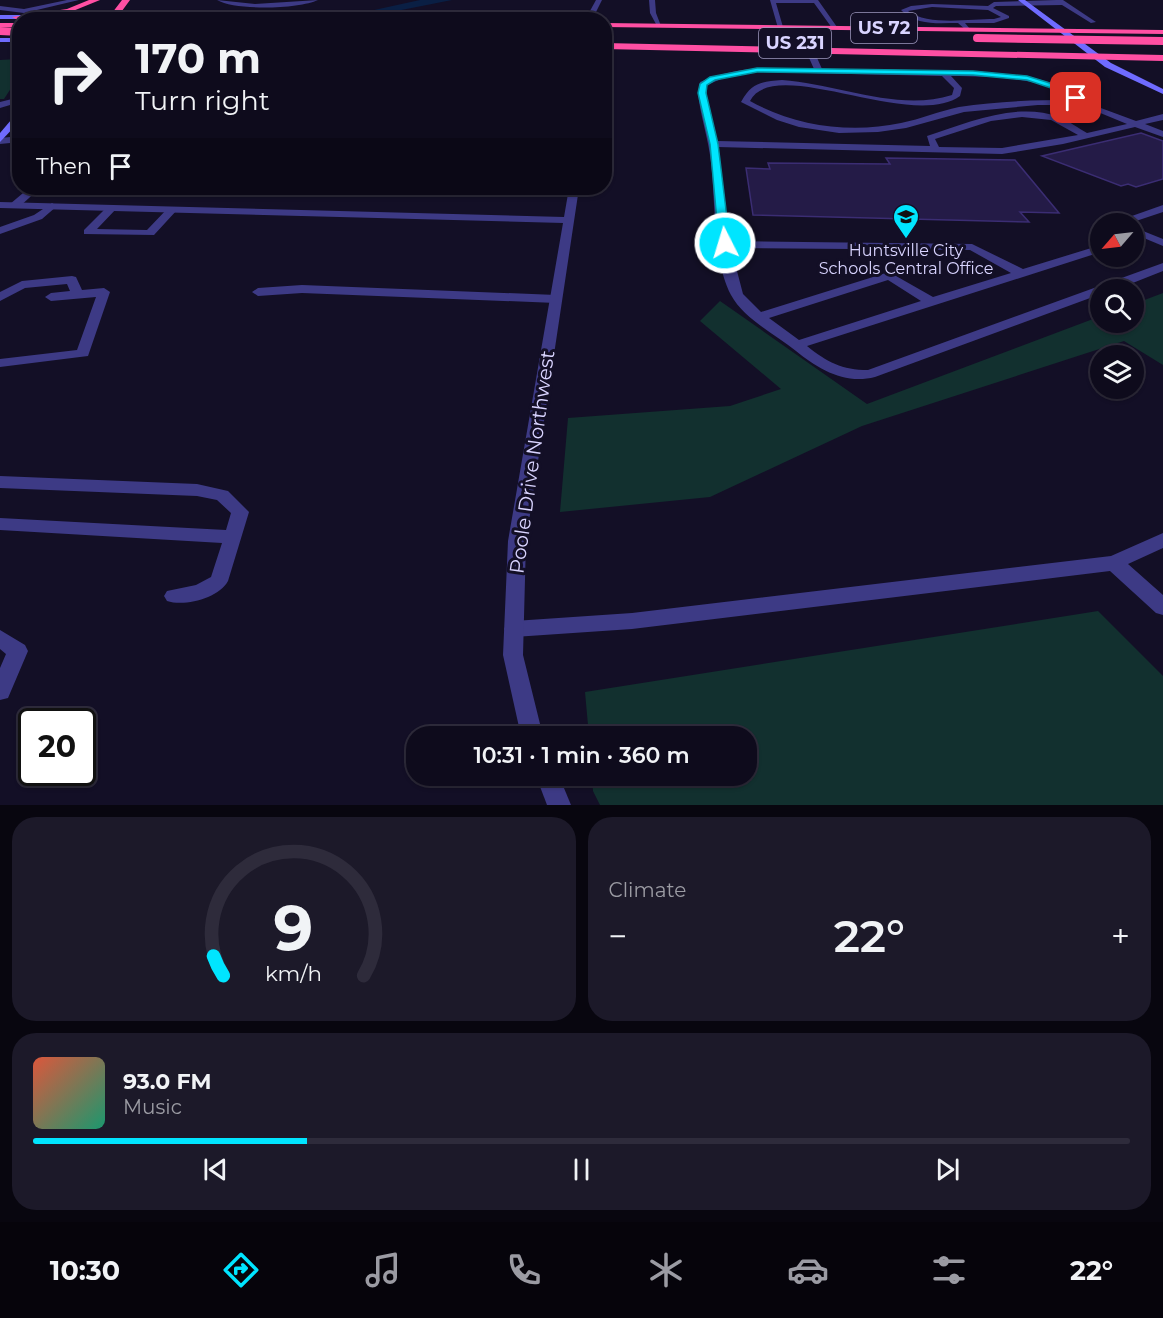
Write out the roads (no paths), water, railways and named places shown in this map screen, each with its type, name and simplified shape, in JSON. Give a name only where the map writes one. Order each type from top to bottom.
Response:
[{"type":"highway","points":[[63,12],[96,0]]},
{"type":"highway","points":[[95,12],[106,0]]},
{"type":"highway","points":[[117,12],[126,0]]},
{"type":"highway","name":"US 72","points":[[612,25],[962,26],[1163,32]]},
{"type":"highway","points":[[962,26],[999,34],[1024,44],[1019,49],[988,51]]},
{"type":"highway","name":"US 231","points":[[612,32],[1163,41]]},
{"type":"highway","points":[[1163,32],[1146,38],[1147,42],[1163,49]]},
{"type":"highway","name":"US 72","points":[[612,44],[810,51],[988,51],[1163,58]]},
{"type":"highway","name":"US 231","points":[[612,44],[988,51],[1163,49]]},
{"type":"street","points":[[28,2],[47,0],[61,4]]},
{"type":"street","points":[[0,9],[18,11],[76,0]]},
{"type":"street","points":[[220,0],[239,6],[315,0]]},
{"type":"street","points":[[652,0],[653,13],[659,25]]},
{"type":"street","points":[[779,24],[772,1],[816,1],[834,27]]},
{"type":"street","points":[[1023,1],[1126,76],[1163,92]]},
{"type":"street","points":[[989,8],[994,4],[1023,1],[1061,1],[1093,22]]},
{"type":"street","points":[[933,7],[915,13],[922,17],[1004,20]]},
{"type":"street","points":[[933,7],[989,8],[999,11],[1006,17],[1004,20],[962,26],[910,17],[904,10],[933,7]]},
{"type":"street","points":[[810,51],[819,71]]},
{"type":"street","points":[[1090,294],[870,374],[847,375],[830,369],[760,317],[738,296],[731,280],[714,144],[702,93],[703,84],[713,78],[740,71],[943,73],[1027,78],[1063,89],[1083,103],[1163,134]]},
{"type":"street","points":[[943,73],[958,88],[956,96],[945,100],[903,101],[872,98],[821,86],[783,83],[753,89],[746,94],[745,102],[758,111],[811,126],[871,130],[912,124],[962,109],[1019,104],[1083,103]]},
{"type":"street","points":[[936,150],[930,138],[988,120],[1016,116],[1039,115],[1054,119],[1085,136]]},
{"type":"street","points":[[714,144],[1002,151],[1030,148],[1163,117]]},
{"type":"street","points":[[0,140],[12,125]]},
{"type":"street","points":[[14,206],[27,195]]},
{"type":"street","name":"Poole Drive Northwest","points":[[530,726],[513,655],[517,541],[573,195]]},
{"type":"street","points":[[0,205],[569,220]]},
{"type":"street","points":[[0,231],[38,216],[52,206]]},
{"type":"street","points":[[112,208],[88,232],[150,233],[172,210]]},
{"type":"street","points":[[1144,214],[1163,208]]},
{"type":"street","points":[[1144,236],[1163,243]]},
{"type":"street","points":[[725,243],[972,247],[1021,273]]},
{"type":"street","points":[[796,345],[1090,251]]},
{"type":"street","points":[[1131,279],[1163,267]]},
{"type":"street","points":[[760,317],[890,276],[931,302]]},
{"type":"street","points":[[0,300],[22,285],[72,280],[77,295]]},
{"type":"street","points":[[258,292],[302,289],[556,299]]},
{"type":"street","points":[[0,363],[83,353],[104,292],[51,297]]},
{"type":"street","points":[[0,300],[16,300]]},
{"type":"street","points":[[0,482],[197,490],[222,495],[240,512],[219,581],[200,592],[174,596]]},
{"type":"street","points":[[0,524],[234,537]]},
{"type":"street","points":[[514,629],[632,621],[1114,563],[1163,540]]},
{"type":"street","points":[[1114,563],[1163,607]]},
{"type":"street","points":[[0,638],[18,651],[0,691]]},
{"type":"street","points":[[552,786],[559,805]]},
{"type":"water","points":[[420,0],[452,0],[391,12],[365,12]]},
{"type":"place","name":"Huntsville City Schools Central Office","points":[[906,240]]}]
